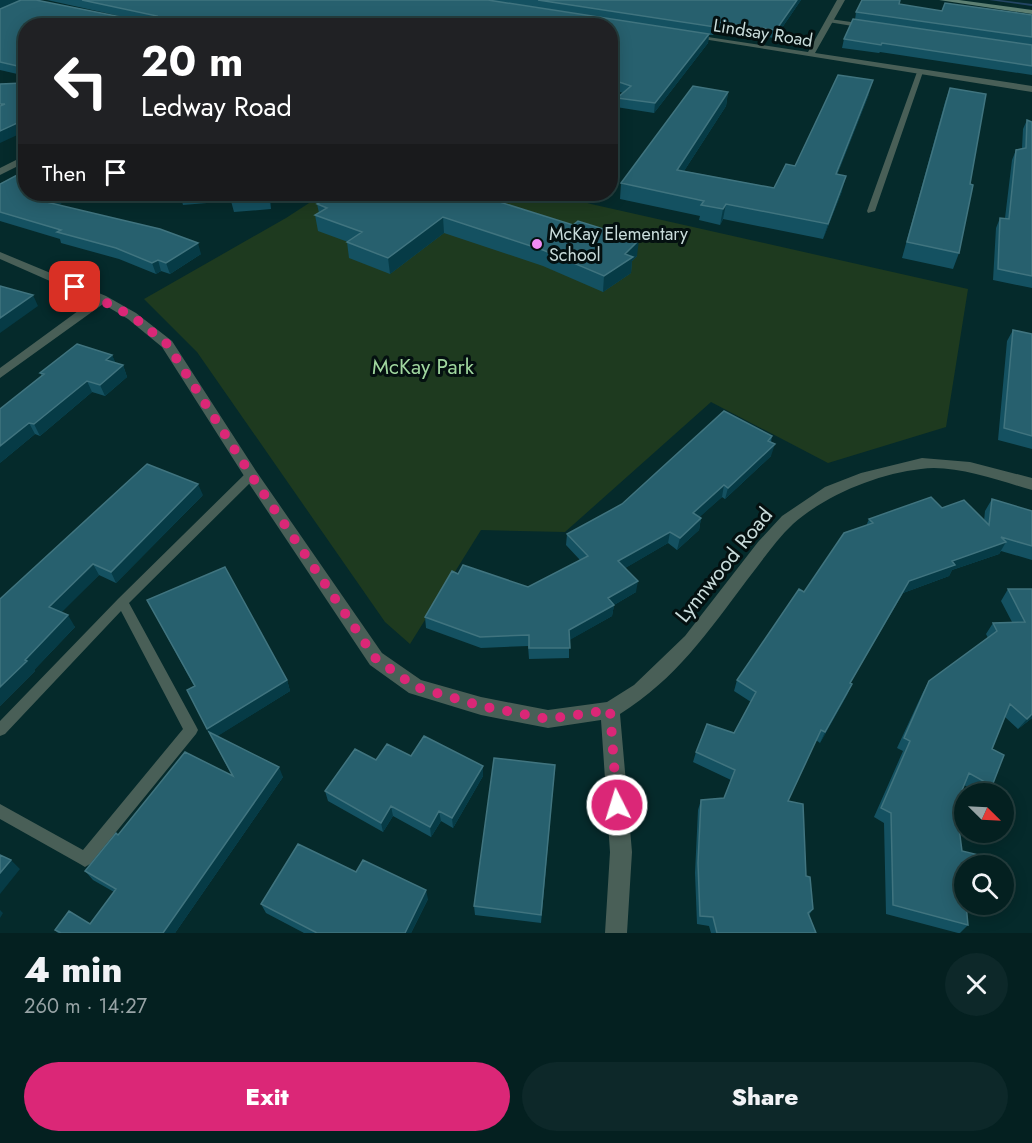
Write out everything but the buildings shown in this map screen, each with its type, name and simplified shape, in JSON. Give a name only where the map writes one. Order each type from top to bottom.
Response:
[{"type":"main road","points":[[943,0],[1032,12]]},
{"type":"street","points":[[810,55],[841,0]]},
{"type":"street","name":"Lindsay Road","points":[[674,34],[1032,89]]},
{"type":"street","points":[[0,172],[18,162]]},
{"type":"street","points":[[0,255],[102,299],[132,316],[167,344],[251,475],[376,659],[416,687],[481,706],[548,719],[610,710],[621,852],[616,933]]},
{"type":"street","points":[[0,374],[102,299]]},
{"type":"street","name":"Lynnwood Road","points":[[610,710],[640,691],[667,667],[691,641],[764,546],[788,520],[830,491],[866,477],[922,463],[970,467],[1032,484]]},
{"type":"lane","points":[[830,21],[874,27]]},
{"type":"lane","points":[[871,211],[920,72]]},
{"type":"lane","points":[[0,730],[122,602],[251,475]]},
{"type":"lane","points":[[0,812],[85,860],[191,730],[122,602]]},
{"type":"green space","name":"McKay Park","points":[[312,201],[580,201],[968,289],[946,427],[828,463],[711,402],[565,532],[481,530],[410,644],[385,622],[197,352],[144,299]]},
{"type":"waterway","points":[[991,0],[1032,5]]},
{"type":"place","name":"McKay Elementary School","points":[[537,244]]},
{"type":"route","points":[[75,287],[132,316],[167,344],[251,475],[376,659],[416,687],[481,706],[548,719],[610,710],[617,805]]}]
